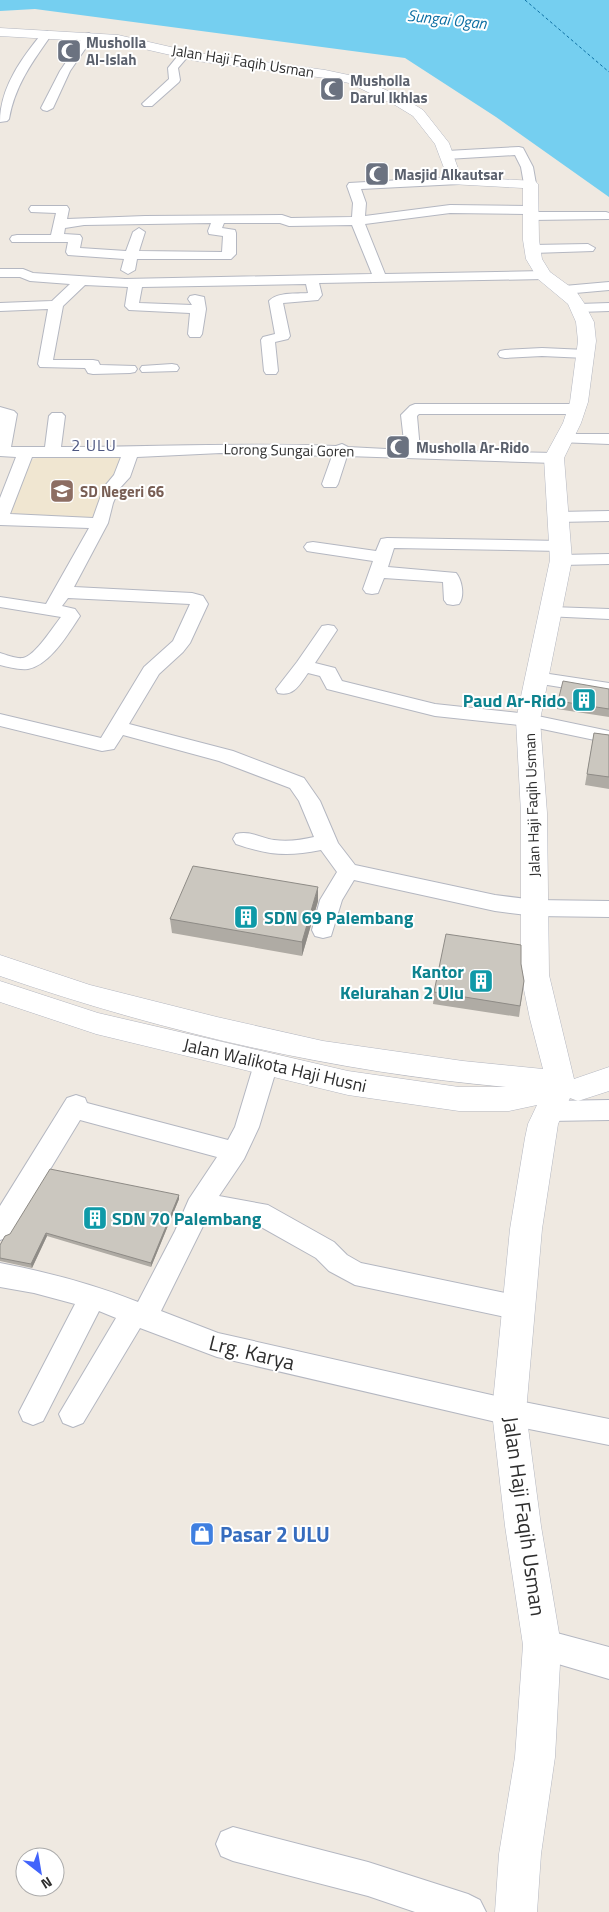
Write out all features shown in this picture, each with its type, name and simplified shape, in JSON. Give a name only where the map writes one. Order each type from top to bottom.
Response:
[{"type":"street","name":"Jalan Haji Faqih Usman","points":[[2,34],[47,34],[128,40],[185,54],[325,74],[354,80],[400,102],[418,113],[432,129],[447,155],[455,182]]},
{"type":"street","points":[[3,119],[9,96],[22,68],[47,34]]},
{"type":"street","points":[[47,108],[65,70],[89,36]]},
{"type":"street","points":[[148,104],[175,80],[173,68],[185,54]]},
{"type":"street","points":[[447,155],[519,151],[527,167],[530,184],[531,213],[539,264],[570,295],[588,317],[609,306]]},
{"type":"street","points":[[380,278],[357,222],[360,214],[360,198],[353,186],[455,182],[530,184]]},
{"type":"street","points":[[35,209],[63,209],[59,232]]},
{"type":"street","points":[[17,239],[59,232],[82,220],[219,218],[282,219],[289,222],[357,222],[450,209],[606,216]]},
{"type":"street","points":[[59,232],[76,239],[74,252],[130,259],[228,255],[230,233],[214,231],[219,218]]},
{"type":"street","points":[[139,232],[130,259],[132,283],[136,287],[132,307],[199,309]]},
{"type":"street","points":[[0,273],[23,273],[30,277],[81,281],[132,283],[380,278],[539,264],[588,248]]},
{"type":"street","points":[[271,372],[268,340],[283,336],[277,300],[313,297],[315,295],[312,280]]},
{"type":"street","points":[[81,281],[56,305],[45,364],[91,364],[94,370],[130,369]]},
{"type":"street","points":[[189,282],[188,298],[199,299],[195,334]]},
{"type":"street","points":[[564,290],[609,286]]},
{"type":"street","points":[[0,307],[56,305]]},
{"type":"street","name":"Jalan Haji Faqih Usman","points":[[516,1912],[520,1854],[535,1757],[542,1645],[523,1526],[510,1412],[526,1238],[543,1124],[559,1090],[535,975],[534,813],[528,720],[550,612],[559,536],[554,458],[578,405],[580,380],[586,354],[588,317]]},
{"type":"street","points":[[506,354],[542,352],[586,354]]},
{"type":"street","points":[[147,369],[172,368]]},
{"type":"street","points":[[413,454],[409,415],[415,409],[578,405]]},
{"type":"street","name":"Lorong Sungai Goren","points":[[0,412],[9,414],[4,452],[130,452],[221,448],[342,450],[554,458]]},
{"type":"street","points":[[52,453],[57,416]]},
{"type":"street","points":[[564,439],[609,439]]},
{"type":"street","points":[[330,484],[342,450]]},
{"type":"street","points":[[51,610],[63,592],[100,522],[105,503],[112,487],[122,477],[130,452]]},
{"type":"street","points":[[25,453],[18,476],[0,519],[100,522]]},
{"type":"street","points":[[0,475],[18,476]]},
{"type":"street","points":[[372,589],[385,545],[389,542],[559,536],[609,516]]},
{"type":"street","points":[[559,536],[609,559]]},
{"type":"street","points":[[313,546],[380,564],[450,577],[452,579],[453,600]]},
{"type":"street","points":[[0,720],[105,746],[110,744],[151,671],[158,663],[174,652],[188,631],[199,604],[197,600],[192,598],[63,592]]},
{"type":"street","points":[[0,602],[69,613],[71,616],[36,659],[27,664],[9,661]]},
{"type":"street","points":[[550,612],[609,614]]},
{"type":"street","points":[[286,689],[328,630]]},
{"type":"street","points":[[304,666],[328,672],[334,685],[435,710],[528,720],[609,737]]},
{"type":"street","points":[[536,678],[609,688]]},
{"type":"street","points":[[118,727],[226,756],[297,783],[305,790],[326,842],[348,871],[495,903],[535,908],[609,909]]},
{"type":"street","points":[[243,839],[281,850],[326,842]]},
{"type":"street","points":[[323,930],[331,900],[348,871]]},
{"type":"street","name":"Jalan Walikota Haji Husni","points":[[0,965],[87,994],[217,1028],[323,1052],[463,1072],[534,1078],[559,1090]]},
{"type":"street","name":"Jalan Walikota Haji Husni","points":[[0,991],[96,1023],[348,1083],[459,1099],[509,1099],[559,1090]]},
{"type":"street","points":[[73,1414],[139,1315],[187,1234],[198,1207],[235,1152],[247,1128],[266,1064]]},
{"type":"street","points":[[559,1090],[609,1079]]},
{"type":"street","points":[[559,1090],[609,1110]]},
{"type":"street","points":[[0,1228],[75,1107],[235,1152]]},
{"type":"street","points":[[198,1207],[226,1207],[259,1213],[325,1250],[338,1263],[355,1273],[520,1308]]},
{"type":"street","name":"Lrg. Karya","points":[[0,1275],[34,1280],[92,1298],[217,1345],[510,1412],[609,1432]]},
{"type":"street","points":[[33,1412],[92,1298]]},
{"type":"street","points":[[542,1645],[609,1663]]},
{"type":"street","points":[[233,1844],[368,1879],[468,1912]]},
{"type":"shaded area","name":"SD Negeri 66","points":[[47,454],[123,456],[94,525],[6,518],[24,463]]},
{"type":"water","name":"Sungai Ogan","points":[[0,0],[609,0],[609,197],[496,117],[405,58],[35,9],[0,11]]},
{"type":"building","name":"Paud Ar-Rido","points":[[563,681],[609,689],[609,709],[558,701]]},
{"type":"building","points":[[594,733],[609,735],[609,777],[587,774]]},
{"type":"building","name":"SDN 69 Palembang","points":[[193,866],[318,887],[302,942],[170,919]]},
{"type":"building","name":"Kantor Kelurahan 2 Ulu","points":[[446,934],[521,945],[521,964],[524,981],[520,1006],[434,992]]},
{"type":"building","name":"SDN 70 Palembang","points":[[50,1169],[179,1195],[151,1263],[46,1233],[31,1264],[0,1258],[0,1245],[5,1236],[10,1234]]},
{"type":"ferry route","points":[[525,0],[609,72]]},
{"type":"place","name":"Musholla Al-Islah","points":[[69,51]]},
{"type":"place","name":"Musholla Darul Ikhlas","points":[[332,89]]},
{"type":"place","name":"Masjid Alkautsar","points":[[377,174]]},
{"type":"place","name":"Musholla Ar-Rido","points":[[398,447]]},
{"type":"place","name":"SD Negeri 66","points":[[62,491]]},
{"type":"place","name":"Paud Ar-Rido","points":[[584,700]]},
{"type":"place","name":"SDN 69 Palembang","points":[[246,917]]},
{"type":"place","name":"Kantor Kelurahan 2 Ulu","points":[[481,981]]},
{"type":"place","name":"SDN 70 Palembang","points":[[95,1218]]},
{"type":"place","name":"Pasar 2 ULU","points":[[202,1534]]},
{"type":"district","name":"2 ULU","points":[[94,445]]}]
